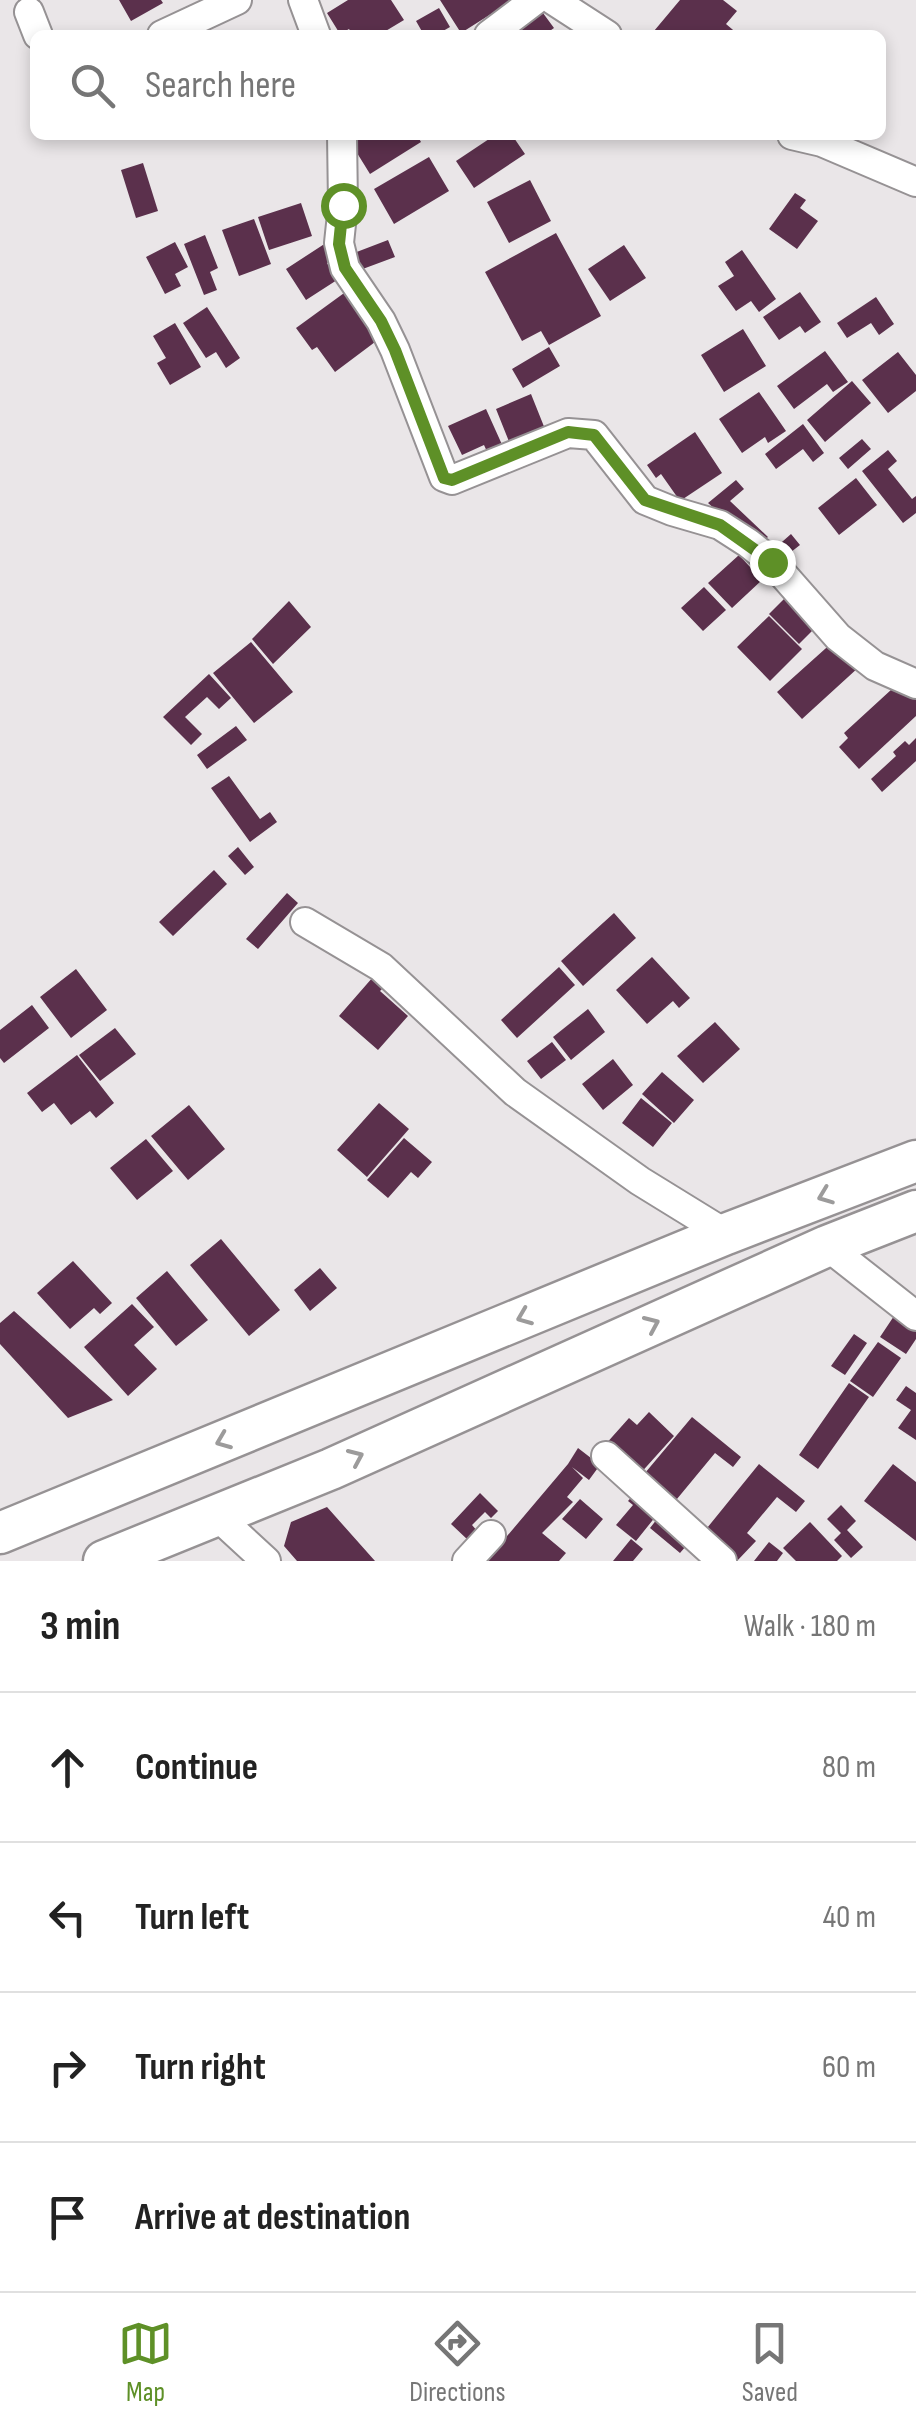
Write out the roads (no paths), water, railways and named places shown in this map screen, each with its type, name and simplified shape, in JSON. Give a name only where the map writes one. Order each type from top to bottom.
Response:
[{"type":"main road","points":[[0,1533],[726,1234],[916,1161]]},
{"type":"main road","points":[[104,1561],[331,1468],[828,1246],[916,1211]]},
{"type":"street","points":[[173,30],[237,0]]},
{"type":"street","points":[[302,0],[314,30]]},
{"type":"street","points":[[496,30],[535,0]]},
{"type":"street","points":[[553,0],[599,30]]},
{"type":"street","points":[[342,140],[339,244],[345,268],[381,321],[395,350],[444,478],[452,480],[568,432],[594,435],[645,500],[720,525],[748,544],[772,562],[838,637],[875,666],[916,684]]},
{"type":"street","points":[[813,140],[916,182]]},
{"type":"street","points":[[304,922],[381,967],[515,1092],[640,1181],[726,1234]]},
{"type":"street","points":[[828,1246],[916,1316]]},
{"type":"street","points":[[606,1456],[722,1561]]},
{"type":"street","points":[[216,1515],[266,1561]]},
{"type":"street","points":[[466,1561],[491,1536]]}]
